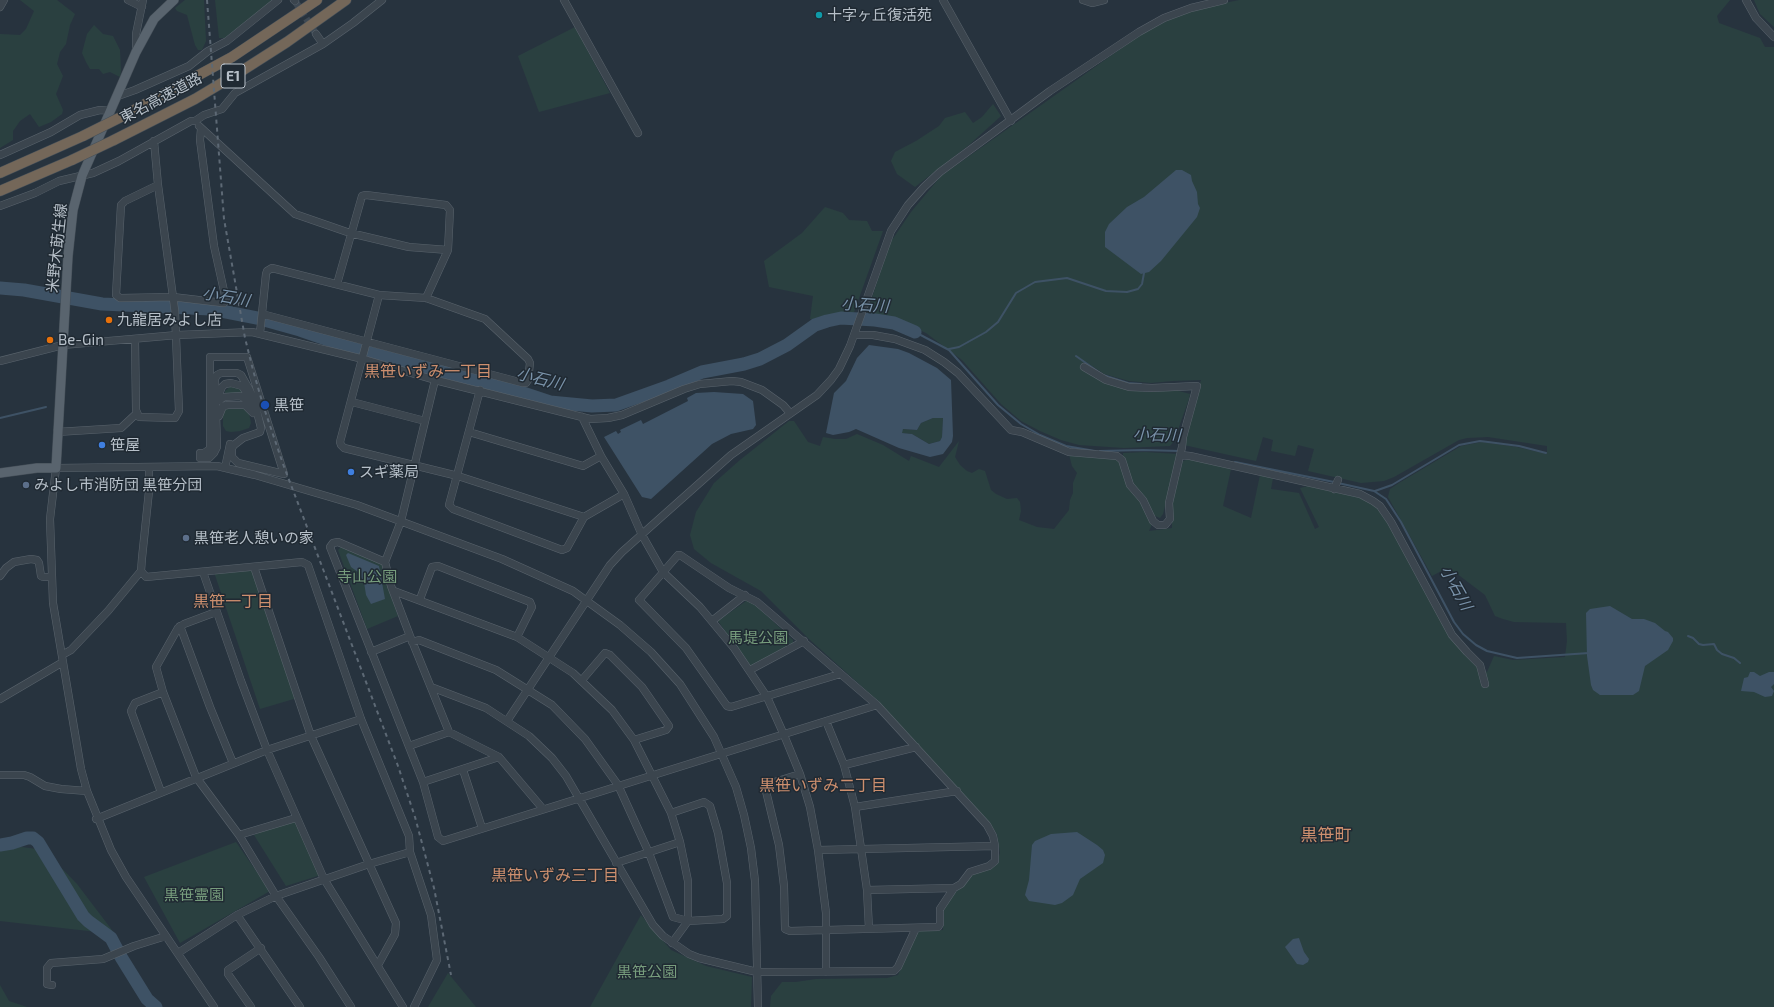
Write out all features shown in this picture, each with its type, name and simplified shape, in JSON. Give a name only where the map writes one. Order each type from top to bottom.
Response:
[{"type":"highway","name":"東名高速道路","points":[[0,173],[83,136],[123,116],[232,57],[316,0]]},
{"type":"highway","name":"東名高速道路","points":[[0,191],[72,160],[195,99],[287,42],[346,0]]},
{"type":"main road","name":"米野木莇生線","points":[[56,468],[65,310],[73,210],[82,176],[136,52],[154,19],[174,0]]},
{"type":"main road","points":[[0,473],[37,468],[56,468]]},
{"type":"street","points":[[0,7],[4,0]]},
{"type":"street","points":[[128,0],[143,3],[136,34],[136,52]]},
{"type":"street","points":[[118,96],[189,66],[208,51],[227,41],[278,0]]},
{"type":"street","points":[[0,206],[35,193],[50,185],[82,176],[119,161],[190,121],[195,121],[204,115],[222,109],[235,93],[323,44],[382,0]]},
{"type":"street","points":[[564,0],[638,132]]},
{"type":"street","points":[[943,0],[1011,121]]},
{"type":"street","points":[[1084,0],[1092,3],[1104,0]]},
{"type":"street","points":[[508,721],[587,600],[610,566],[622,552],[731,455],[817,395],[831,380],[839,369],[854,335],[891,231],[908,205],[940,172],[1050,91],[1139,32],[1164,18],[1191,8],[1224,0]]},
{"type":"street","points":[[1746,0],[1756,18],[1774,37]]},
{"type":"street","points":[[316,34],[323,44]]},
{"type":"street","points":[[0,155],[51,132],[80,115],[100,110],[111,110]]},
{"type":"street","points":[[195,121],[201,129],[295,214],[350,233],[409,247],[448,250]]},
{"type":"street","points":[[158,185],[125,201],[121,206],[115,293],[120,298],[173,298],[223,304],[226,300],[214,246],[200,140],[201,129]]},
{"type":"street","points":[[135,339],[137,413],[139,417],[175,418],[179,411],[177,335],[158,185],[154,141]]},
{"type":"street","points":[[336,284],[361,198],[364,195],[446,205],[450,210],[448,250],[426,298]]},
{"type":"street","points":[[261,330],[262,315],[266,274],[270,269],[379,295],[426,298],[489,321],[529,361],[527,382],[523,383],[262,315]]},
{"type":"street","points":[[379,295],[364,357],[340,442],[341,446],[458,476],[584,517]]},
{"type":"street","points":[[0,361],[63,345],[177,335],[261,330],[364,357],[435,380],[480,390],[590,419],[615,417],[700,384],[732,381],[741,382],[762,390],[783,405],[790,413]]},
{"type":"street","points":[[854,335],[873,335],[895,339],[925,350],[958,373],[1011,430],[1022,432],[1069,452],[1117,456],[1122,460],[1130,485],[1143,500],[1153,521],[1158,525],[1166,525],[1170,519],[1169,502],[1181,452],[1183,437],[1197,386],[1152,388],[1130,387],[1106,380],[1084,367]]},
{"type":"street","points":[[217,466],[220,438],[219,416],[217,399],[215,379],[217,375],[221,373],[230,372],[241,375],[254,400],[260,428],[260,432],[243,438],[234,445],[232,448],[232,457],[238,463],[284,474],[247,357],[210,358],[210,449],[200,454],[200,458],[209,458],[217,447],[217,399],[217,382],[220,377],[225,375],[233,375],[239,376],[242,379],[247,388],[253,413],[255,429],[250,433],[235,437],[231,440],[227,452],[226,468]]},
{"type":"street","points":[[435,380],[413,465],[401,522],[386,562],[394,591],[411,639],[449,732],[499,757],[543,809]]},
{"type":"street","points":[[480,390],[450,504],[453,509],[562,550],[567,548],[584,517],[624,494]]},
{"type":"street","points":[[217,399],[240,396],[250,401]]},
{"type":"street","points":[[352,402],[425,421]]},
{"type":"street","points":[[219,416],[223,406],[228,405],[245,405],[253,413]]},
{"type":"street","points":[[57,432],[122,428],[137,413]]},
{"type":"street","points":[[582,417],[601,456],[624,494],[642,535],[663,572],[700,607],[734,648],[767,697],[784,735],[800,774],[810,807],[818,850],[826,913],[826,972]]},
{"type":"street","points":[[469,432],[582,466],[601,456]]},
{"type":"street","points":[[1181,452],[1190,456],[1335,485],[1365,496],[1380,506],[1391,522],[1452,635],[1480,665],[1486,684]]},
{"type":"street","points":[[214,1007],[126,877],[96,819],[87,791],[81,769],[53,603],[50,519],[56,468],[217,466],[255,475],[356,505],[531,571],[573,591],[587,600],[637,639],[668,670],[714,737],[736,787],[751,848],[755,881],[758,1007]]},
{"type":"street","points":[[0,699],[63,658],[82,639],[141,571],[142,544],[149,491],[149,468]]},
{"type":"street","points":[[386,562],[338,542],[333,543],[330,547],[423,782],[439,840],[443,841],[877,705]]},
{"type":"street","points":[[800,774],[768,784],[765,787],[780,845],[784,886],[785,929],[790,931],[938,927],[940,924],[940,909],[954,888],[961,884],[970,872],[989,866],[995,861],[996,846],[987,824],[877,705],[772,614],[745,595],[729,588],[680,555],[639,600],[640,603],[674,634],[686,648],[728,706],[734,707],[840,674]]},
{"type":"street","points":[[0,576],[6,568],[14,562],[31,559],[37,560],[39,563],[41,576],[52,577]]},
{"type":"street","points":[[141,571],[146,577],[302,562],[307,563],[361,719],[409,836],[410,852],[431,915],[437,960],[414,1007]]},
{"type":"street","points":[[420,599],[434,565],[459,574],[530,602],[532,607],[517,637]]},
{"type":"street","points":[[254,567],[311,736],[396,923],[395,934],[378,965]]},
{"type":"street","points":[[202,572],[267,750],[324,879],[403,1007]]},
{"type":"street","points":[[394,591],[420,599],[517,637],[550,657],[582,680],[612,710],[634,740],[671,813],[680,842],[688,881],[688,921],[672,943]]},
{"type":"street","points":[[712,620],[745,595]]},
{"type":"street","points":[[216,612],[180,626],[156,667],[163,692],[196,778],[239,835],[276,896],[319,957],[351,1007]]},
{"type":"street","points":[[180,626],[232,764]]},
{"type":"street","points":[[371,652],[411,639],[419,640],[496,670],[552,706],[585,738],[618,785],[649,853],[673,917],[688,921],[725,918],[727,916],[727,883],[718,833],[710,806],[704,802],[671,813]]},
{"type":"street","points":[[750,670],[804,641]]},
{"type":"street","points":[[582,680],[605,653],[609,654],[642,687],[669,726],[666,730],[634,740]]},
{"type":"street","points":[[431,687],[481,705],[508,721],[529,736],[552,758],[566,776],[653,926],[672,943],[700,958],[757,972],[894,971],[898,967],[916,928]]},
{"type":"street","points":[[161,792],[131,711],[135,704],[163,692]]},
{"type":"street","points":[[96,819],[267,750],[361,719]]},
{"type":"street","points":[[826,721],[844,765],[855,807],[867,890],[869,929]]},
{"type":"street","points":[[408,746],[449,732]]},
{"type":"street","points":[[844,765],[916,747]]},
{"type":"street","points":[[423,782],[499,757]]},
{"type":"street","points":[[463,770],[482,828]]},
{"type":"street","points":[[0,775],[24,775],[45,786],[87,791]]},
{"type":"street","points":[[855,807],[957,791]]},
{"type":"street","points":[[239,835],[296,818]]},
{"type":"street","points":[[616,863],[680,842]]},
{"type":"street","points":[[818,850],[996,846]]},
{"type":"street","points":[[178,953],[237,914],[276,896],[369,864],[410,852]]},
{"type":"street","points":[[867,890],[954,888]]},
{"type":"street","points":[[237,914],[300,1007]]},
{"type":"street","points":[[52,985],[47,984],[47,968],[51,964],[103,959],[134,946],[166,936]]},
{"type":"street","points":[[251,1007],[228,974],[228,970],[260,948]]},
{"type":"green space","points":[[20,0],[57,0],[75,14],[70,25],[66,44],[60,52],[57,64],[63,76],[56,94],[63,110],[62,114],[51,122],[39,127],[30,114],[20,121],[13,131],[13,140],[0,148],[0,34],[20,35],[26,29],[34,11]]},
{"type":"green space","points":[[185,0],[204,0],[206,41],[202,50],[198,50],[195,45],[187,15],[177,11],[175,8]]},
{"type":"green space","points":[[215,0],[272,0],[251,19],[225,38],[219,38]]},
{"type":"green space","points":[[1239,0],[1730,0],[1717,16],[1719,23],[1760,38],[1765,47],[1774,47],[1774,1007],[770,1007],[771,996],[782,982],[796,982],[816,979],[887,978],[898,975],[917,934],[920,931],[943,930],[944,910],[954,893],[963,886],[971,875],[996,865],[1000,853],[997,834],[989,822],[878,701],[809,639],[761,591],[711,563],[694,549],[690,535],[696,512],[714,483],[789,421],[794,421],[808,442],[820,446],[823,437],[846,439],[857,434],[883,445],[909,461],[911,456],[939,467],[959,441],[955,457],[960,465],[972,473],[979,469],[985,471],[991,490],[1007,499],[1017,498],[1020,502],[1021,511],[1019,520],[1037,527],[1054,529],[1069,510],[1070,500],[1073,493],[1073,483],[1077,473],[1072,466],[1069,454],[1096,458],[1115,458],[1120,460],[1153,522],[1149,531],[1172,528],[1172,504],[1183,461],[1189,459],[1231,469],[1223,506],[1251,518],[1260,475],[1273,478],[1271,489],[1299,493],[1315,529],[1319,527],[1300,488],[1308,486],[1365,499],[1381,511],[1451,638],[1475,665],[1487,672],[1494,656],[1513,660],[1565,657],[1567,641],[1566,623],[1514,622],[1503,619],[1495,616],[1485,595],[1456,573],[1447,568],[1432,576],[1388,497],[1390,489],[1461,446],[1482,442],[1517,447],[1547,454],[1547,446],[1488,437],[1467,438],[1459,440],[1394,477],[1384,481],[1361,483],[1308,471],[1314,449],[1298,445],[1295,456],[1271,451],[1273,440],[1263,437],[1256,461],[1184,445],[1201,380],[1151,383],[1129,381],[1104,374],[1086,362],[1082,369],[1129,390],[1151,392],[1175,390],[1190,394],[1174,441],[1170,446],[1124,448],[1079,445],[1061,440],[1021,421],[1001,404],[962,360],[926,333],[908,325],[885,318],[866,316],[890,243],[911,212],[941,176],[1143,33],[1187,11]]},
{"type":"green space","points":[[1754,0],[1774,0],[1774,27],[1760,14]]},
{"type":"green space","points":[[94,25],[103,34],[113,36],[120,50],[120,77],[110,72],[103,74],[99,69],[90,69],[86,62],[82,53],[87,34]]},
{"type":"green space","points":[[575,27],[610,93],[539,112],[518,56]]},
{"type":"green space","points":[[993,104],[1001,116],[969,145],[915,187],[897,174],[891,161],[895,152],[916,141],[939,126],[945,118],[965,112],[973,123],[982,117]]},
{"type":"green space","points":[[825,207],[843,213],[849,220],[867,221],[872,231],[883,231],[853,315],[810,319],[813,296],[769,287],[764,261],[802,233]]},
{"type":"green space","points":[[231,386],[240,389],[242,393],[225,394],[225,391]]},
{"type":"green space","points":[[243,407],[249,413],[251,423],[249,428],[240,431],[226,431],[223,426],[223,413],[226,409]]},
{"type":"green space","points":[[933,418],[943,418],[942,437],[940,441],[929,444],[912,434],[902,433],[901,431],[903,429],[917,430],[921,423]]},
{"type":"green space","points":[[1145,452],[1178,454],[1163,514],[1160,518],[1153,515],[1132,484],[1123,459],[1123,453]]},
{"type":"green space","name":"寺山公園","points":[[341,547],[383,564],[391,597],[398,616],[367,629],[338,550]]},
{"type":"green space","points":[[255,570],[297,698],[260,709],[214,572]]},
{"type":"green space","name":"馬堤公園","points":[[749,599],[793,640],[793,644],[751,668],[718,621]]},
{"type":"green space","points":[[296,818],[324,874],[286,886],[254,835]]},
{"type":"green space","name":"黒笹霊園","points":[[236,842],[270,891],[180,943],[144,877]]},
{"type":"green space","points":[[0,844],[44,850],[77,884],[115,934],[0,921]]},
{"type":"green space","name":"黒笹公園","points":[[641,915],[671,950],[706,966],[752,977],[751,1007],[590,1007]]},
{"type":"green space","points":[[448,973],[476,1007],[428,1007]]},
{"type":"green space","points":[[0,985],[9,1001],[27,1007],[0,1007]]},
{"type":"water","points":[[1176,170],[1182,170],[1191,175],[1197,192],[1198,204],[1200,208],[1197,217],[1161,261],[1149,272],[1141,274],[1105,247],[1105,232],[1109,224],[1127,207],[1144,197]]},
{"type":"water","points":[[869,345],[898,349],[909,353],[937,368],[951,380],[953,436],[952,442],[943,454],[930,457],[899,448],[856,429],[833,435],[826,433],[834,393],[846,381],[857,358]],"holes":[[[933,418],[943,418],[942,437],[940,441],[929,444],[912,434],[902,433],[903,429],[917,430],[921,423]]]},
{"type":"water","points":[[714,392],[743,394],[753,401],[756,425],[753,429],[731,434],[712,444],[651,499],[642,497],[604,437],[616,431],[618,434],[621,432],[620,430],[641,420],[643,424],[688,401],[687,398],[696,393]]},
{"type":"water","points":[[348,553],[379,566],[385,599],[371,604],[366,595],[364,582],[358,572],[351,567],[346,555]]},
{"type":"water","points":[[1610,606],[1632,619],[1644,619],[1655,623],[1668,632],[1673,638],[1668,650],[1645,666],[1639,691],[1633,695],[1600,695],[1593,690],[1591,685],[1587,656],[1586,613],[1590,609]]},
{"type":"water","points":[[1750,672],[1754,672],[1760,676],[1769,672],[1774,672],[1774,684],[1771,687],[1774,691],[1772,696],[1765,697],[1754,692],[1741,691],[1744,678],[1748,677]]},
{"type":"water","points":[[1077,832],[1103,850],[1105,855],[1103,863],[1080,879],[1073,895],[1062,903],[1055,905],[1029,901],[1025,895],[1029,880],[1032,845],[1035,841],[1051,834]]},
{"type":"water","points":[[1299,938],[1304,952],[1309,959],[1308,962],[1303,965],[1297,964],[1285,947],[1293,939]]},
{"type":"waterway","points":[[949,349],[959,347],[986,332],[998,322],[1016,293],[1035,282],[1067,278],[1106,291],[1127,292],[1138,289],[1142,284],[1144,273]]},
{"type":"waterway","name":"小石川","points":[[0,288],[24,290],[102,304],[211,309],[257,318],[300,330],[358,350],[511,389],[550,402],[592,406],[616,405],[669,386],[702,372],[744,364],[760,359],[787,345],[815,325],[827,321],[841,318],[875,320],[894,323],[915,332]]},
{"type":"waterway","name":"小石川","points":[[915,332],[949,350],[998,405],[1021,424],[1040,435],[1066,446],[1095,451]]},
{"type":"waterway","points":[[1076,356],[1103,375],[1128,383],[1141,384]]},
{"type":"waterway","points":[[0,418],[46,407]]},
{"type":"waterway","points":[[1375,491],[1392,485],[1459,445],[1480,441],[1519,446],[1546,453]]},
{"type":"waterway","name":"小石川","points":[[1100,451],[1179,451]]},
{"type":"waterway","name":"小石川","points":[[1235,462],[1334,482]]},
{"type":"waterway","name":"小石川","points":[[1338,483],[1374,491],[1386,499],[1401,522],[1454,622],[1463,634],[1476,645],[1487,651],[1517,658],[1589,653]]},
{"type":"waterway","points":[[1688,636],[1693,638],[1699,644],[1714,644],[1717,650],[1722,654],[1734,658],[1740,663]]},
{"type":"waterway","points":[[0,845],[27,838],[33,838],[38,842],[83,916],[111,938],[147,999],[156,1007]]},
{"type":"tunnel","points":[[295,1],[316,34]]},
{"type":"railway","points":[[207,0],[224,219],[245,338],[253,370],[283,464],[398,766],[415,817],[434,888],[451,975]]},
{"type":"place","name":"十字ヶ丘復活苑","points":[[819,15]]},
{"type":"place","name":"九龍居みよし店","points":[[109,320]]},
{"type":"place","name":"Be-Gin","points":[[50,340]]},
{"type":"place","name":"黒笹","points":[[265,405]]},
{"type":"place","name":"笹屋","points":[[102,445]]},
{"type":"place","name":"スギ薬局","points":[[351,472]]},
{"type":"place","name":"みよし市消防団 黒笹分団","points":[[26,485]]},
{"type":"place","name":"黒笹老人憩いの家","points":[[186,538]]},
{"type":"district","name":"黒笹いずみ一丁目","points":[[428,372]]},
{"type":"district","name":"黒笹一丁目","points":[[233,602]]},
{"type":"district","name":"黒笹いずみ二丁目","points":[[823,786]]},
{"type":"district","name":"黒笹町","points":[[1326,835]]},
{"type":"district","name":"黒笹いずみ三丁目","points":[[555,876]]}]
